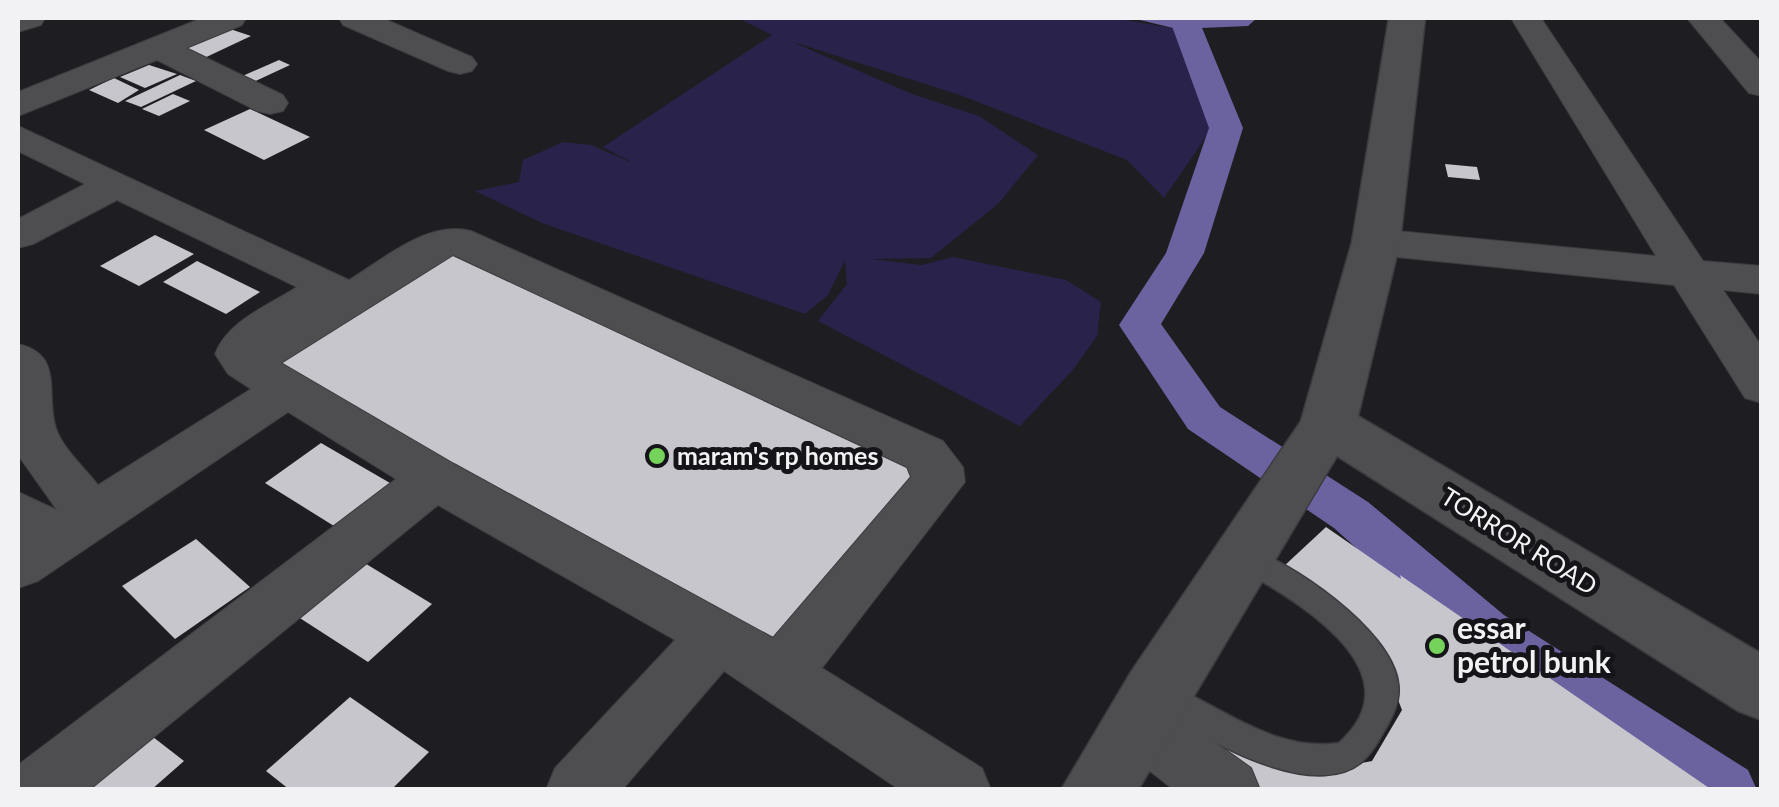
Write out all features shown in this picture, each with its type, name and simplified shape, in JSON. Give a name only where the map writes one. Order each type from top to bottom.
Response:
[{"type":"street","points":[[18,22],[30,18]]},
{"type":"street","points":[[18,105],[230,18]]},
{"type":"street","points":[[355,18],[460,64]]},
{"type":"street","points":[[1098,790],[1241,556],[1328,424],[1376,242],[1407,18]]},
{"type":"street","points":[[1703,18],[1762,85]]},
{"type":"street","points":[[1526,20],[1762,386]]},
{"type":"street","points":[[157,47],[270,104]]},
{"type":"street","points":[[18,137],[331,286]]},
{"type":"street","points":[[18,235],[117,184]]},
{"type":"street","points":[[443,219],[251,337],[240,354],[266,376],[434,478],[718,634],[958,790]]},
{"type":"street","points":[[18,360],[24,365],[46,534],[266,376],[442,242],[456,240],[924,454],[938,468],[938,482],[780,674]]},
{"type":"street","points":[[1376,242],[1762,280]]},
{"type":"street","name":"TORROR ROAD","points":[[1328,424],[1762,690]]},
{"type":"street","points":[[38,790],[434,478]]},
{"type":"street","points":[[579,790],[718,634]]},
{"type":"street","points":[[1146,708],[1227,790]]},
{"type":"lane","points":[[1146,708],[1282,754],[1342,758],[1356,750],[1380,710],[1381,673],[1365,649],[1306,594],[1241,556]]},
{"type":"shaded area","points":[[738,18],[1114,18],[1177,29],[1221,115],[1164,198],[1127,160],[960,95],[790,41],[912,94],[979,116],[1038,155],[999,203],[931,258],[871,259],[922,265],[953,257],[1066,280],[1101,302],[1097,336],[1072,371],[1020,426],[818,321],[847,284],[845,260],[828,295],[805,314],[542,223],[475,191],[519,182],[523,160],[563,142],[591,145],[635,164],[603,147],[772,35]]},
{"type":"shaded area","points":[[1132,18],[1257,18],[1248,26],[1177,29]]},
{"type":"building","points":[[221,26],[251,36],[200,60],[171,49]]},
{"type":"building","points":[[279,60],[290,65],[249,84],[238,78]]},
{"type":"building","points":[[149,65],[177,74],[145,88],[120,77]]},
{"type":"building","points":[[180,75],[196,81],[141,107],[125,101]]},
{"type":"building","points":[[114,78],[139,90],[118,103],[89,90]]},
{"type":"building","points":[[173,94],[190,101],[159,116],[142,109]]},
{"type":"building","points":[[250,109],[310,137],[264,160],[204,130]]},
{"type":"building","points":[[1445,164],[1477,167],[1480,180],[1448,177]]},
{"type":"building","points":[[155,235],[194,254],[139,286],[100,266]]},
{"type":"building","name":"maram's rp homes","points":[[450,246],[857,433],[922,478],[795,661],[245,363]]},
{"type":"building","points":[[197,261],[260,292],[226,314],[163,282]]},
{"type":"building","points":[[321,443],[390,483],[334,526],[265,483]]},
{"type":"building","name":"essar petrol bunk","points":[[1326,527],[1712,790],[1246,790],[1188,722],[1316,772],[1372,761],[1402,710],[1383,661],[1283,567]]},
{"type":"building","points":[[196,539],[250,587],[175,639],[122,586]]},
{"type":"building","points":[[358,559],[432,604],[368,662],[292,613]]},
{"type":"building","points":[[350,697],[429,752],[391,790],[290,790],[266,771]]},
{"type":"building","points":[[144,730],[184,761],[151,790],[72,790]]},
{"type":"waterway","points":[[1183,18],[1226,128],[1185,253],[1140,325],[1204,418],[1351,515],[1485,631],[1727,790]]},
{"type":"place","name":"maram's rp homes","points":[[657,456]]},
{"type":"place","name":"essar petrol bunk","points":[[1437,646]]}]
